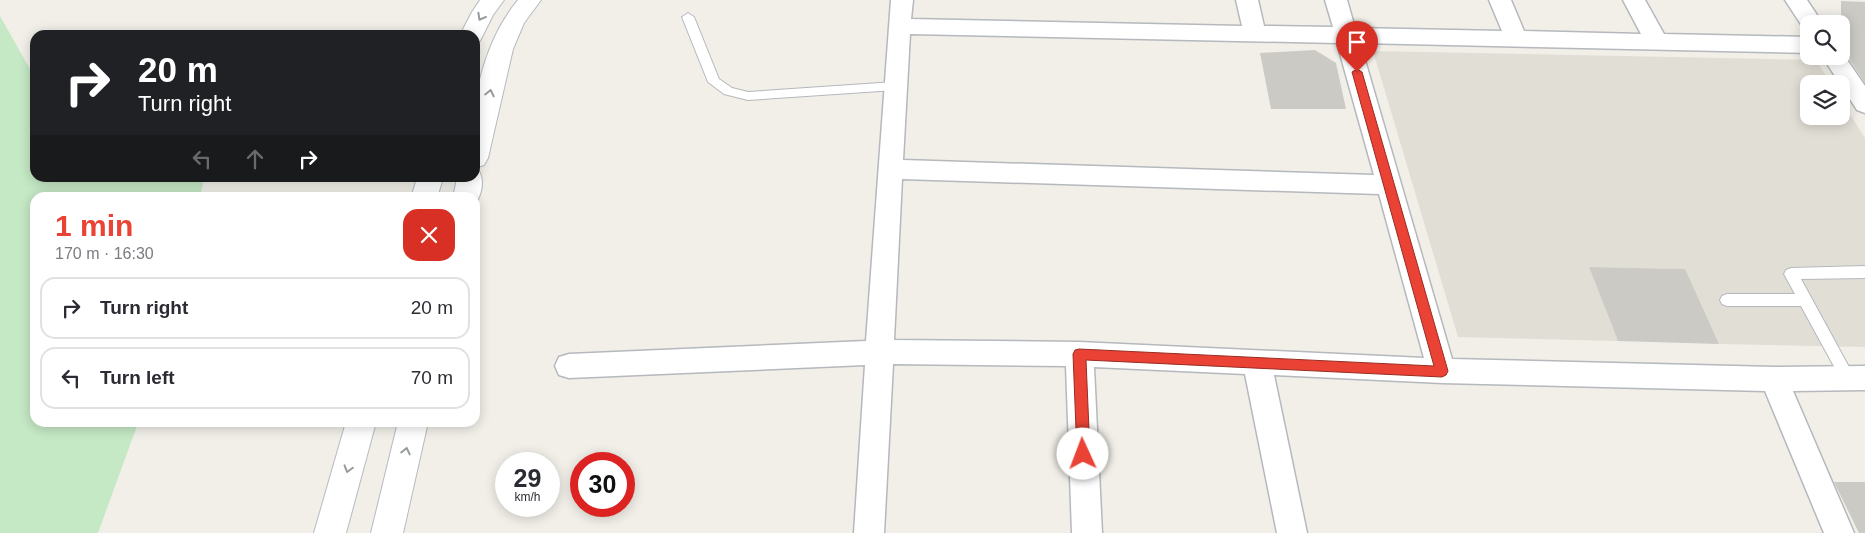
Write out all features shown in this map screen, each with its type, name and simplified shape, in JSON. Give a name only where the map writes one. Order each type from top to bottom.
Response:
[{"type":"main road","points":[[475,30],[493,0]]},
{"type":"main road","points":[[480,137],[501,49],[514,20],[530,0]]},
{"type":"main road","points":[[330,533],[360,427]]},
{"type":"main road","points":[[387,533],[412,427]]},
{"type":"street","points":[[869,533],[895,86],[902,0]]},
{"type":"street","points":[[1247,0],[1255,33]]},
{"type":"street","points":[[1336,0],[1442,371]]},
{"type":"street","points":[[1500,0],[1516,38]]},
{"type":"street","points":[[1634,0],[1657,42]]},
{"type":"street","points":[[1796,0],[1806,15]]},
{"type":"street","points":[[899,26],[1800,45]]},
{"type":"street","points":[[1839,65],[1865,104]]},
{"type":"street","points":[[890,169],[1389,185]]},
{"type":"street","points":[[569,366],[881,352],[1079,354],[1442,371],[1774,379],[1856,378]]},
{"type":"street","points":[[1079,354],[1087,533]]},
{"type":"street","points":[[1257,362],[1292,533]]},
{"type":"street","points":[[1774,379],[1839,533]]},
{"type":"lane","points":[[688,17],[714,82],[728,91],[748,96],[895,86]]},
{"type":"lane","points":[[1856,378],[1803,300],[1791,274],[1865,272]]},
{"type":"lane","points":[[1727,300],[1803,300]]},
{"type":"shaded area","points":[[1373,51],[1800,60],[1800,65],[1819,65],[1825,75],[1800,75],[1800,125],[1850,125],[1850,114],[1865,138],[1865,347],[1719,344],[1684,269],[1589,267],[1618,341],[1458,337]]},
{"type":"green space","points":[[0,16],[30,69],[30,182],[203,182],[201,192],[30,192],[30,427],[137,427],[98,533],[0,533]]},
{"type":"building","points":[[1841,1],[1865,2],[1865,83],[1850,60],[1850,15],[1841,15]]},
{"type":"building","points":[[1315,50],[1336,63],[1346,109],[1271,109],[1260,53]]},
{"type":"building","points":[[1589,267],[1685,269],[1719,344],[1618,341]]},
{"type":"building","points":[[1834,482],[1865,482],[1865,533],[1859,533]]},
{"type":"route","points":[[1083,454],[1079,354],[1442,371],[1357,72]]}]
